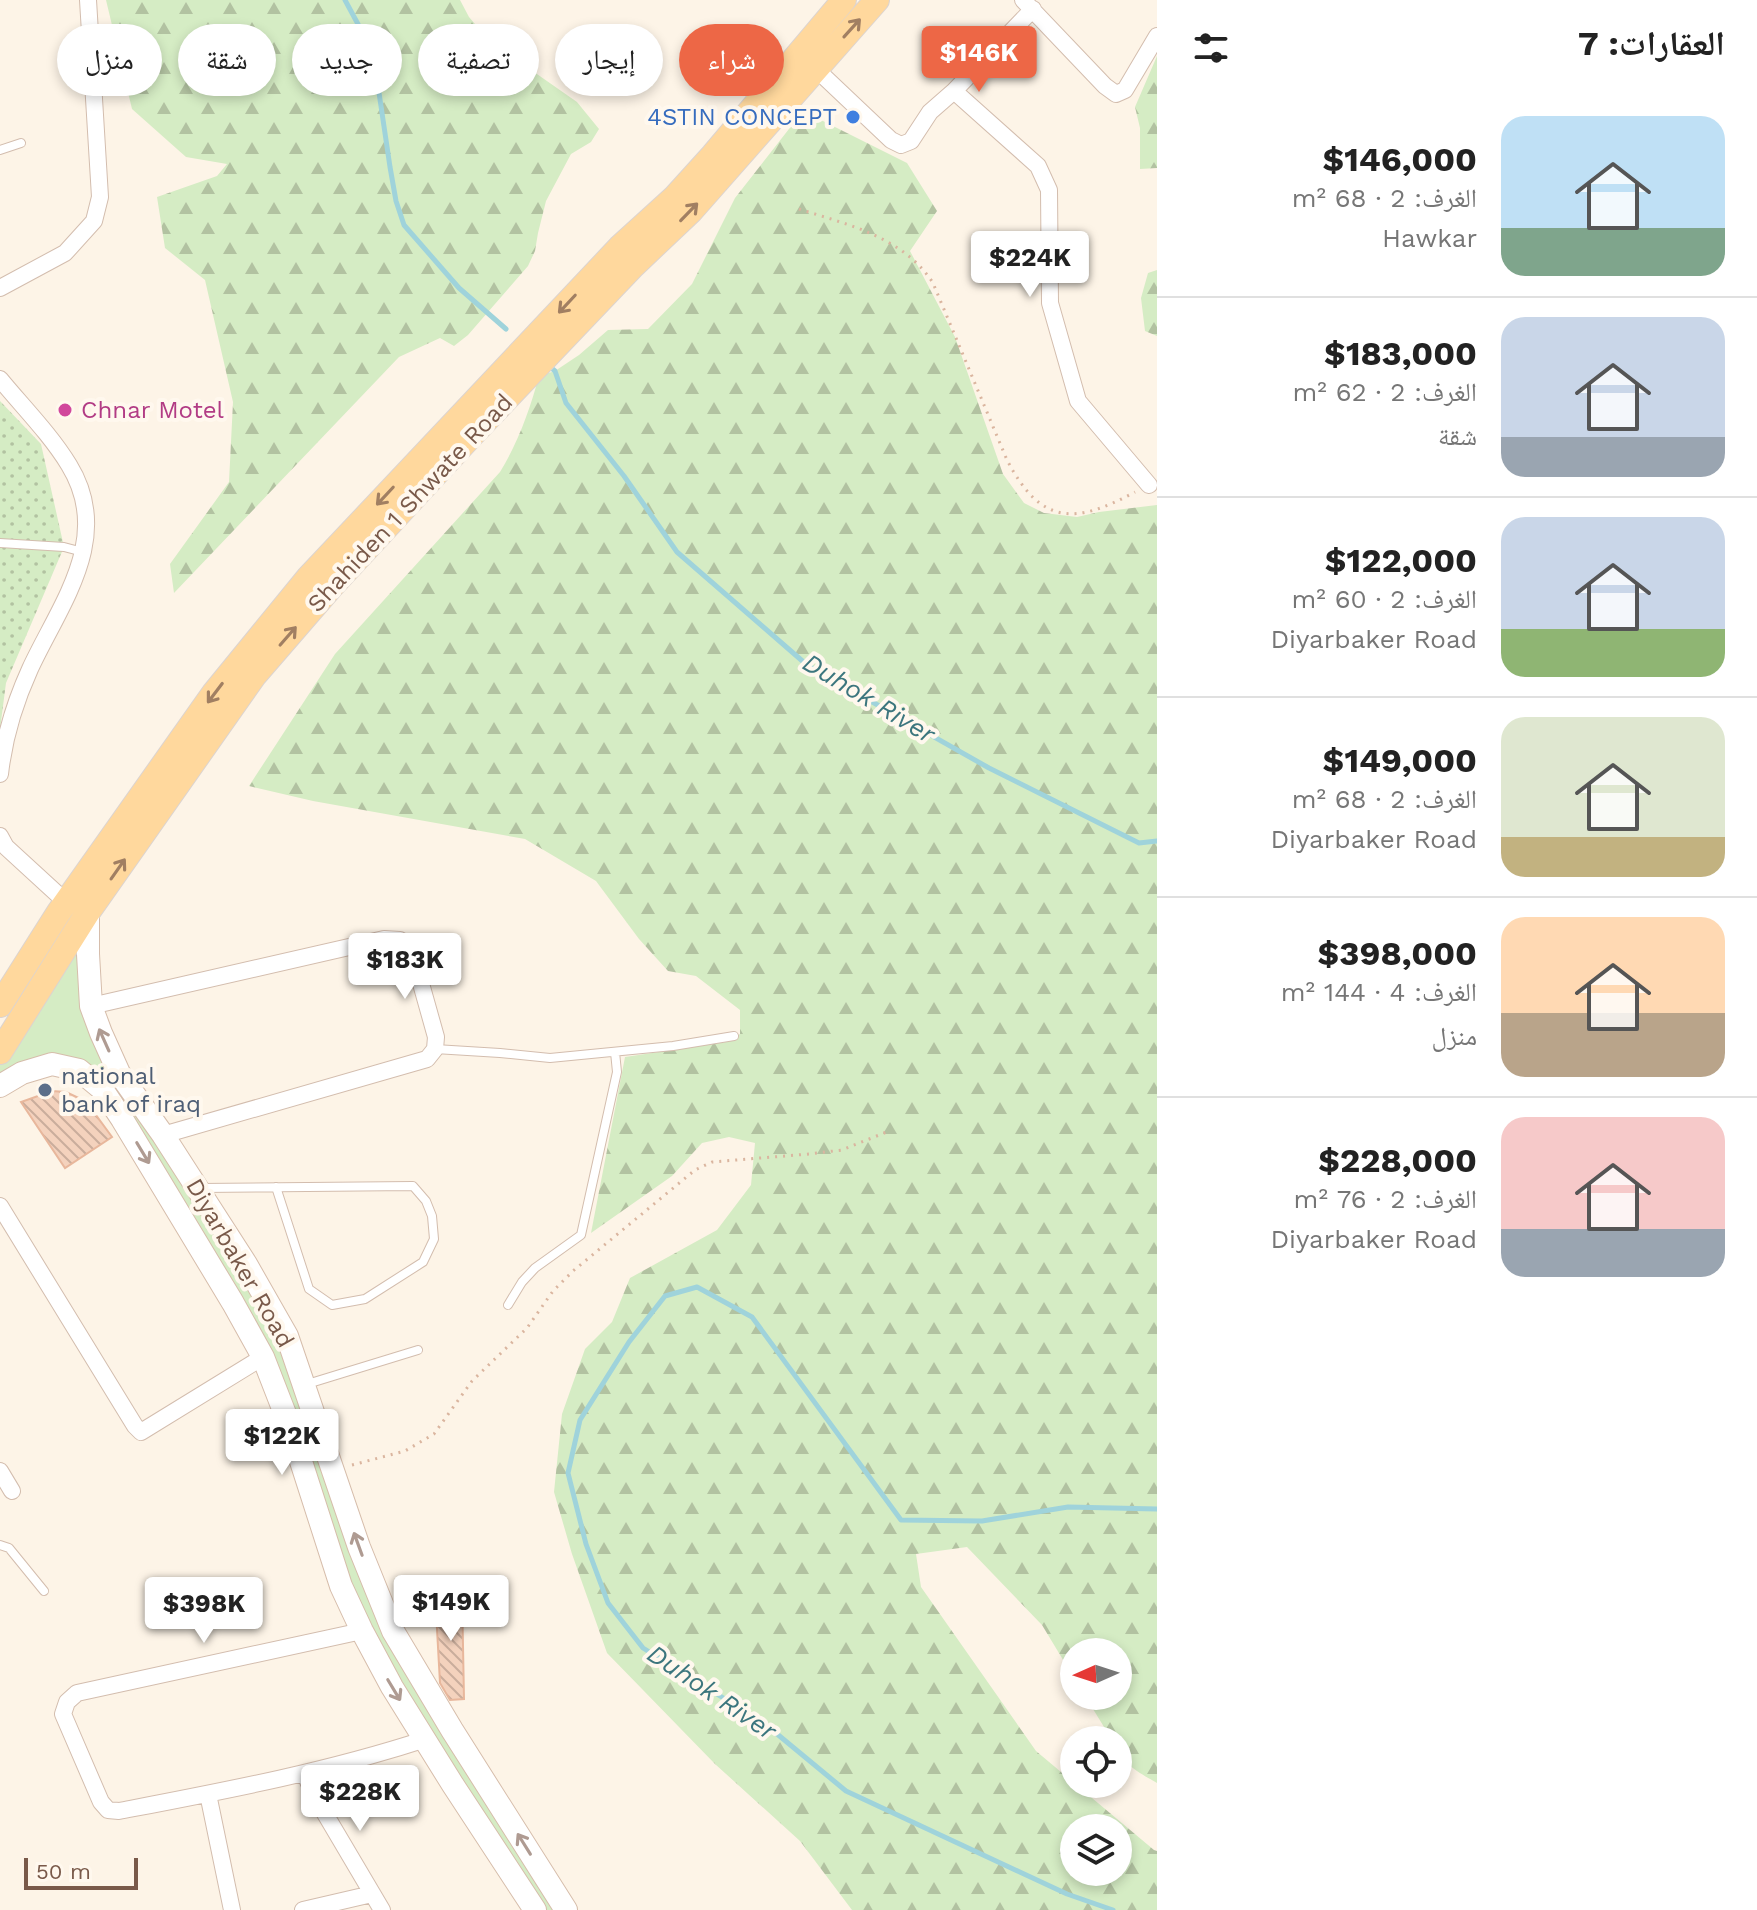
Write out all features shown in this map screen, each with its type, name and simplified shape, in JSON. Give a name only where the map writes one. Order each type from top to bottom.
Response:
[{"type":"main road","name":"Shahiden 1 Shwate Road","points":[[0,1005],[254,676],[465,428],[626,257],[844,0]]},
{"type":"main road","name":"Shahiden 1 Shwate Road","points":[[626,257],[691,211],[877,0]]},
{"type":"main road","name":"Shahiden 1 Shwate Road","points":[[0,1052],[77,907]]},
{"type":"main road","name":"Diyarbaker Road","points":[[77,907],[88,954],[91,1006],[119,1073],[246,1264],[287,1336],[359,1547],[393,1631],[566,1910]]},
{"type":"main road","name":"Diyarbaker Road","points":[[0,1086],[22,1073],[52,1064],[79,1070],[102,1089],[122,1119],[263,1357],[289,1424],[341,1586],[362,1631],[392,1687],[535,1910]]},
{"type":"main road","points":[[178,1210],[199,1191]]},
{"type":"street","points":[[0,288],[65,253],[94,221],[100,197],[88,0]]},
{"type":"street","points":[[816,69],[891,140],[901,145],[911,141],[930,112],[954,91],[1028,5],[1116,94],[1125,90],[1157,36]]},
{"type":"street","points":[[954,91],[1038,166],[1049,190],[1050,303],[1078,401],[1149,485]]},
{"type":"street","points":[[0,379],[70,466],[83,496],[85,522],[84,552],[73,587],[29,670],[15,707],[0,774]]},
{"type":"street","points":[[0,836],[6,847],[77,907]]},
{"type":"street","points":[[91,1006],[384,939],[400,940],[411,948],[436,1037],[435,1049],[427,1059],[163,1135]]},
{"type":"street","points":[[0,1206],[141,1432],[263,1357]]},
{"type":"street","points":[[0,1471],[12,1491]]},
{"type":"street","points":[[362,1631],[77,1693],[67,1702],[63,1714],[101,1802],[108,1810],[119,1811],[208,1794],[305,1774],[426,1739]]},
{"type":"street","points":[[305,1774],[314,1795],[382,1910]]},
{"type":"street","points":[[208,1794],[232,1910]]},
{"type":"street","points":[[303,1910],[372,1894]]},
{"type":"lane","points":[[0,150],[21,143]]},
{"type":"lane","points":[[0,543],[64,547],[84,552]]},
{"type":"lane","points":[[435,1049],[550,1058],[673,1046],[734,1036]]},
{"type":"lane","points":[[508,1305],[535,1268],[581,1235],[617,1072],[615,1052]]},
{"type":"lane","points":[[199,1191],[276,1187],[413,1186],[426,1201],[432,1216],[434,1239],[423,1262],[365,1299],[332,1305],[309,1289],[276,1187]]},
{"type":"lane","points":[[304,1385],[418,1350]]},
{"type":"lane","points":[[0,1545],[9,1548],[44,1591]]},
{"type":"path","points":[[799,209],[888,241],[923,268],[933,283],[1007,460],[1017,479],[1044,508],[1055,513],[1074,514],[1120,500],[1149,485]]},
{"type":"path","points":[[332,1470],[405,1451],[434,1434],[472,1381],[527,1328],[553,1291],[695,1170],[712,1162],[842,1150],[889,1131]]},
{"type":"green space","points":[[106,0],[460,0],[475,24],[418,24],[418,96],[539,96],[539,75],[555,87],[555,96],[568,96],[577,102],[599,129],[591,142],[571,154],[546,201],[535,251],[528,266],[468,335],[454,346],[440,338],[399,357],[174,593],[170,564],[229,482],[233,402],[205,280],[165,248],[157,197],[217,176],[227,164],[186,157],[132,109],[129,96],[162,96],[162,24],[112,24]]},
{"type":"green space","points":[[1157,56],[1157,168],[1140,169],[1140,128],[1135,107]]},
{"type":"green space","points":[[803,111],[907,163],[937,211],[910,251],[955,337],[1003,474],[1024,503],[1044,513],[1077,517],[1157,505],[1157,1783],[1132,1766],[1132,1726],[1103,1726],[1094,1710],[1132,1710],[1132,1638],[1060,1638],[1060,1655],[1042,1625],[967,1547],[916,1554],[921,1587],[1036,1751],[1060,1771],[1060,1798],[1092,1798],[1111,1814],[1060,1814],[1060,1886],[1132,1886],[1132,1832],[1157,1851],[1157,1910],[852,1910],[800,1841],[715,1764],[607,1653],[554,1492],[562,1414],[585,1349],[612,1322],[630,1278],[717,1230],[751,1185],[755,1143],[729,1137],[702,1143],[672,1176],[591,1233],[625,1057],[726,1042],[740,1034],[740,1010],[696,976],[668,971],[639,939],[596,881],[525,839],[313,801],[249,786],[335,654],[500,472],[523,426],[539,376],[555,371],[579,355],[608,330],[648,329],[692,284],[735,198]]},
{"type":"green space","points":[[1157,270],[1157,336],[1145,331],[1141,298],[1148,273]]},
{"type":"green space","points":[[0,401],[41,444],[64,547],[6,683],[0,729]]},
{"type":"green space","points":[[88,912],[91,1006],[287,1336],[393,1631],[566,1910],[535,1910],[392,1687],[262,1357],[78,1070],[0,1086],[0,1052]]},
{"type":"building","points":[[52,1091],[66,1092],[79,1098],[90,1107],[112,1137],[65,1168],[21,1102]]},
{"type":"building","points":[[462,1592],[464,1699],[450,1700],[440,1683],[435,1593]]},
{"type":"waterway","name":"Duhok River","points":[[345,0],[373,52],[396,201],[404,225],[459,288],[506,329]]},
{"type":"waterway","name":"Duhok River","points":[[549,366],[555,371],[566,403],[624,476],[677,552],[807,665],[989,768],[1139,843],[1157,841]]},
{"type":"waterway","name":"Duhok River","points":[[1113,1910],[1067,1894],[846,1791],[765,1724],[643,1648],[608,1603],[586,1544],[568,1473],[580,1420],[629,1342],[665,1296],[697,1287],[752,1317],[901,1520],[982,1521],[1068,1507],[1157,1509]]},
{"type":"place","name":"4STIN CONCEPT","points":[[853,117]]},
{"type":"place","name":"Chnar Motel","points":[[65,410]]},
{"type":"place","name":"national bank of iraq","points":[[45,1090]]}]
